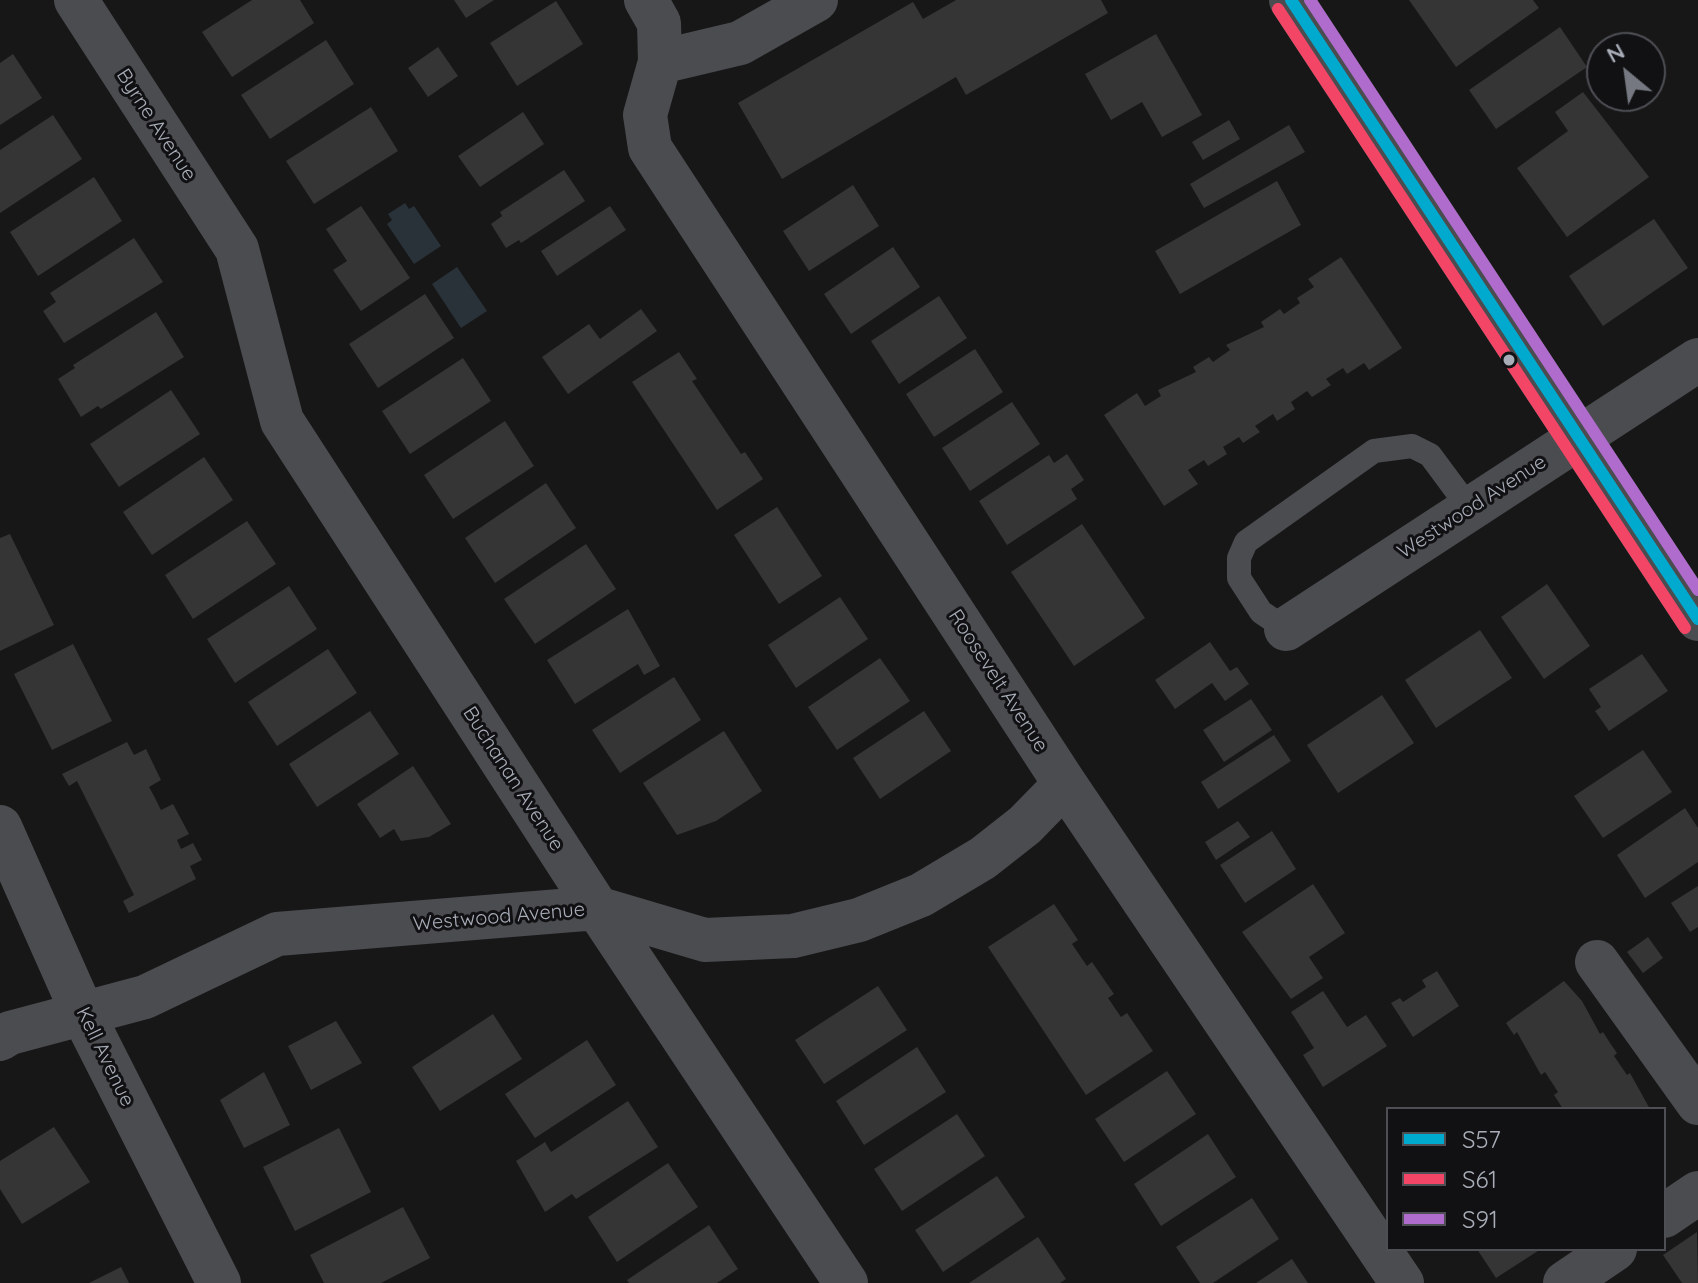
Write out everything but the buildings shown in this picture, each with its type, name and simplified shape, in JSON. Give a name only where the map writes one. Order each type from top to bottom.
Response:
[{"type":"street","name":"Byrne Avenue","points":[[76,0],[237,249]]},
{"type":"street","name":"Roosevelt Avenue","points":[[646,0],[659,23],[660,62],[645,115],[650,148],[1065,784],[1402,1283]]},
{"type":"street","points":[[660,62],[740,43],[816,0]]},
{"type":"street","points":[[1291,0],[1698,619]]},
{"type":"street","name":"Buchanan Avenue","points":[[237,249],[282,421],[597,908],[846,1283]]},
{"type":"street","name":"Westwood Avenue","points":[[1286,629],[1698,360]]},
{"type":"street","name":"Westwood Avenue","points":[[0,1039],[10,1033],[145,997],[277,934],[597,908],[705,940],[793,936],[859,920],[921,895],[983,858],[1025,825],[1065,784]]},
{"type":"street","name":"Kell Avenue","points":[[0,827],[83,1014],[219,1283]]},
{"type":"street","points":[[1597,962],[1698,1103]]},
{"type":"street","points":[[1666,1215],[1698,1193]]},
{"type":"street","points":[[1565,1283],[1612,1251]]},
{"type":"lane","points":[[1286,629],[1261,612],[1239,578],[1239,558],[1246,542],[1374,451],[1412,446],[1430,455],[1470,509]]},
{"type":"shaded area","points":[[405,203],[409,209],[414,206],[441,246],[414,264],[387,224],[392,220],[388,214]]},
{"type":"shaded area","points":[[457,267],[487,311],[461,328],[432,284]]},
{"type":"transit line","name":"S57","points":[[1291,0],[1698,619]]},
{"type":"transit line","name":"S91","points":[[1310,0],[1698,590]]},
{"type":"transit line","name":"S61","points":[[1278,9],[1685,628]]}]
